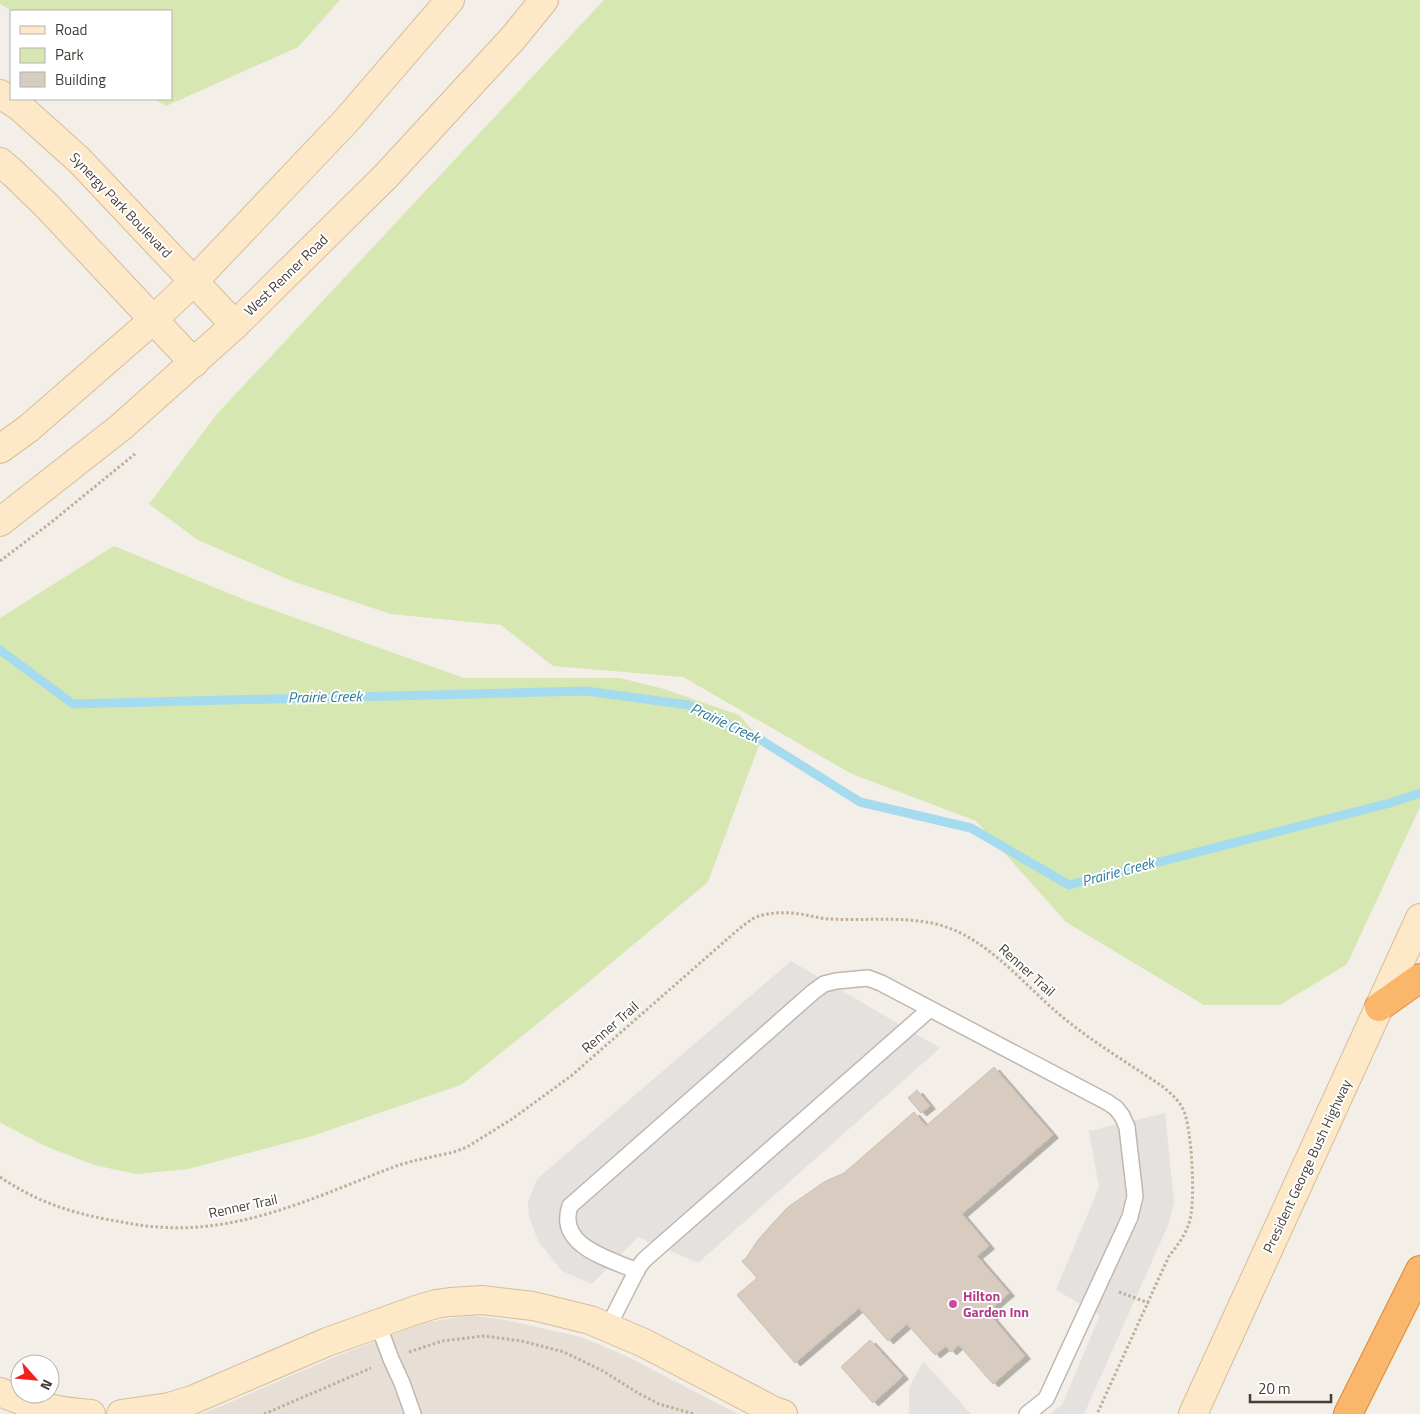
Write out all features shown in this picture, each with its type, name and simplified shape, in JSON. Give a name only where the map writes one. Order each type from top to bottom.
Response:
[{"type":"highway","points":[[1379,1007],[1420,978]]},
{"type":"highway","points":[[1348,1414],[1420,1270]]},
{"type":"main road","points":[[0,449],[29,428],[153,320],[194,281],[346,120],[450,0]]},
{"type":"main road","name":"West Renner Road","points":[[0,522],[101,443],[235,325],[386,176],[514,37],[544,0]]},
{"type":"main road","name":"Synergy Park Boulevard","points":[[0,94],[20,107],[79,160],[235,325]]},
{"type":"main road","points":[[0,162],[47,206],[194,363]]},
{"type":"main road","name":"President George Bush Highway","points":[[1193,1414],[1420,918]]},
{"type":"main road","points":[[121,1414],[162,1408],[192,1400],[327,1342],[436,1304],[465,1300],[533,1306],[571,1314],[608,1326],[778,1413]]},
{"type":"main road","points":[[0,1392],[22,1401],[51,1409],[91,1414]]},
{"type":"lane","points":[[637,1271],[587,1249],[576,1241],[571,1233],[568,1222],[570,1206],[824,984],[868,978],[881,983],[1108,1102],[1116,1108],[1127,1127],[1135,1196],[1130,1217],[1046,1399],[1027,1414]]},
{"type":"lane","points":[[608,1326],[644,1260],[930,1009]]},
{"type":"lane","points":[[378,1324],[413,1414]]},
{"type":"path","points":[[0,561],[138,452]]},
{"type":"path","name":"Renner Trail","points":[[0,1177],[17,1188],[53,1205],[129,1224],[158,1228],[185,1228],[211,1225],[254,1217],[290,1207],[396,1166],[454,1152],[512,1119],[571,1076],[740,928],[758,916],[778,912],[801,914],[822,919],[913,920],[937,924],[963,934],[988,950],[1058,1014],[1162,1086],[1174,1096],[1183,1110],[1188,1127],[1192,1162],[1193,1201],[1190,1222],[1182,1239],[1169,1256],[1149,1303]]},
{"type":"path","points":[[1097,1414],[1149,1303],[1099,1285]]},
{"type":"path","points":[[264,1414],[391,1359],[442,1341],[484,1336],[522,1342],[564,1352],[603,1370],[659,1404],[694,1414]]},
{"type":"shaded area","points":[[791,961],[940,1048],[698,1263],[638,1237],[592,1284],[562,1271],[538,1241],[529,1216],[528,1201],[538,1178]]},
{"type":"shaded area","points":[[1165,1113],[1174,1202],[1169,1223],[1084,1414],[1049,1414],[1062,1405],[1100,1315],[1056,1290],[1099,1187],[1089,1131]]},
{"type":"shaded area","points":[[465,1316],[506,1320],[581,1337],[626,1356],[738,1414],[200,1414],[334,1357],[424,1323]]},
{"type":"shaded area","points":[[923,1362],[971,1414],[909,1414],[909,1388]]},
{"type":"green space","points":[[0,0],[340,0],[298,47],[166,106],[156,100],[172,100],[172,10],[10,10],[0,4]]},
{"type":"green space","points":[[604,0],[1420,0],[1420,807],[1347,964],[1280,1005],[1204,1005],[1066,922],[976,821],[852,774],[683,677],[553,666],[501,625],[391,614],[292,581],[198,540],[149,504],[217,414]]},
{"type":"green space","points":[[114,546],[245,600],[464,678],[620,678],[664,689],[739,715],[761,740],[708,882],[579,990],[461,1085],[309,1137],[188,1169],[136,1174],[94,1165],[45,1146],[1,1123],[0,618]]},
{"type":"building","points":[[994,1067],[1053,1135],[962,1214],[989,1246],[977,1256],[1009,1293],[994,1306],[998,1311],[992,1317],[1025,1356],[993,1384],[959,1345],[951,1352],[946,1346],[935,1355],[907,1324],[888,1341],[859,1308],[795,1363],[737,1295],[757,1278],[742,1261],[788,1207],[824,1182],[844,1173],[914,1112],[926,1126]]},
{"type":"building","points":[[917,1090],[930,1106],[921,1113],[908,1098]]},
{"type":"building","points":[[870,1340],[903,1376],[873,1403],[841,1367]]},
{"type":"waterway","name":"Prairie Creek","points":[[0,650],[73,704],[586,691],[689,705],[761,740],[860,802],[971,828],[1069,885],[1390,803],[1420,793]]},
{"type":"place","name":"Hilton Garden Inn","points":[[953,1304]]}]
